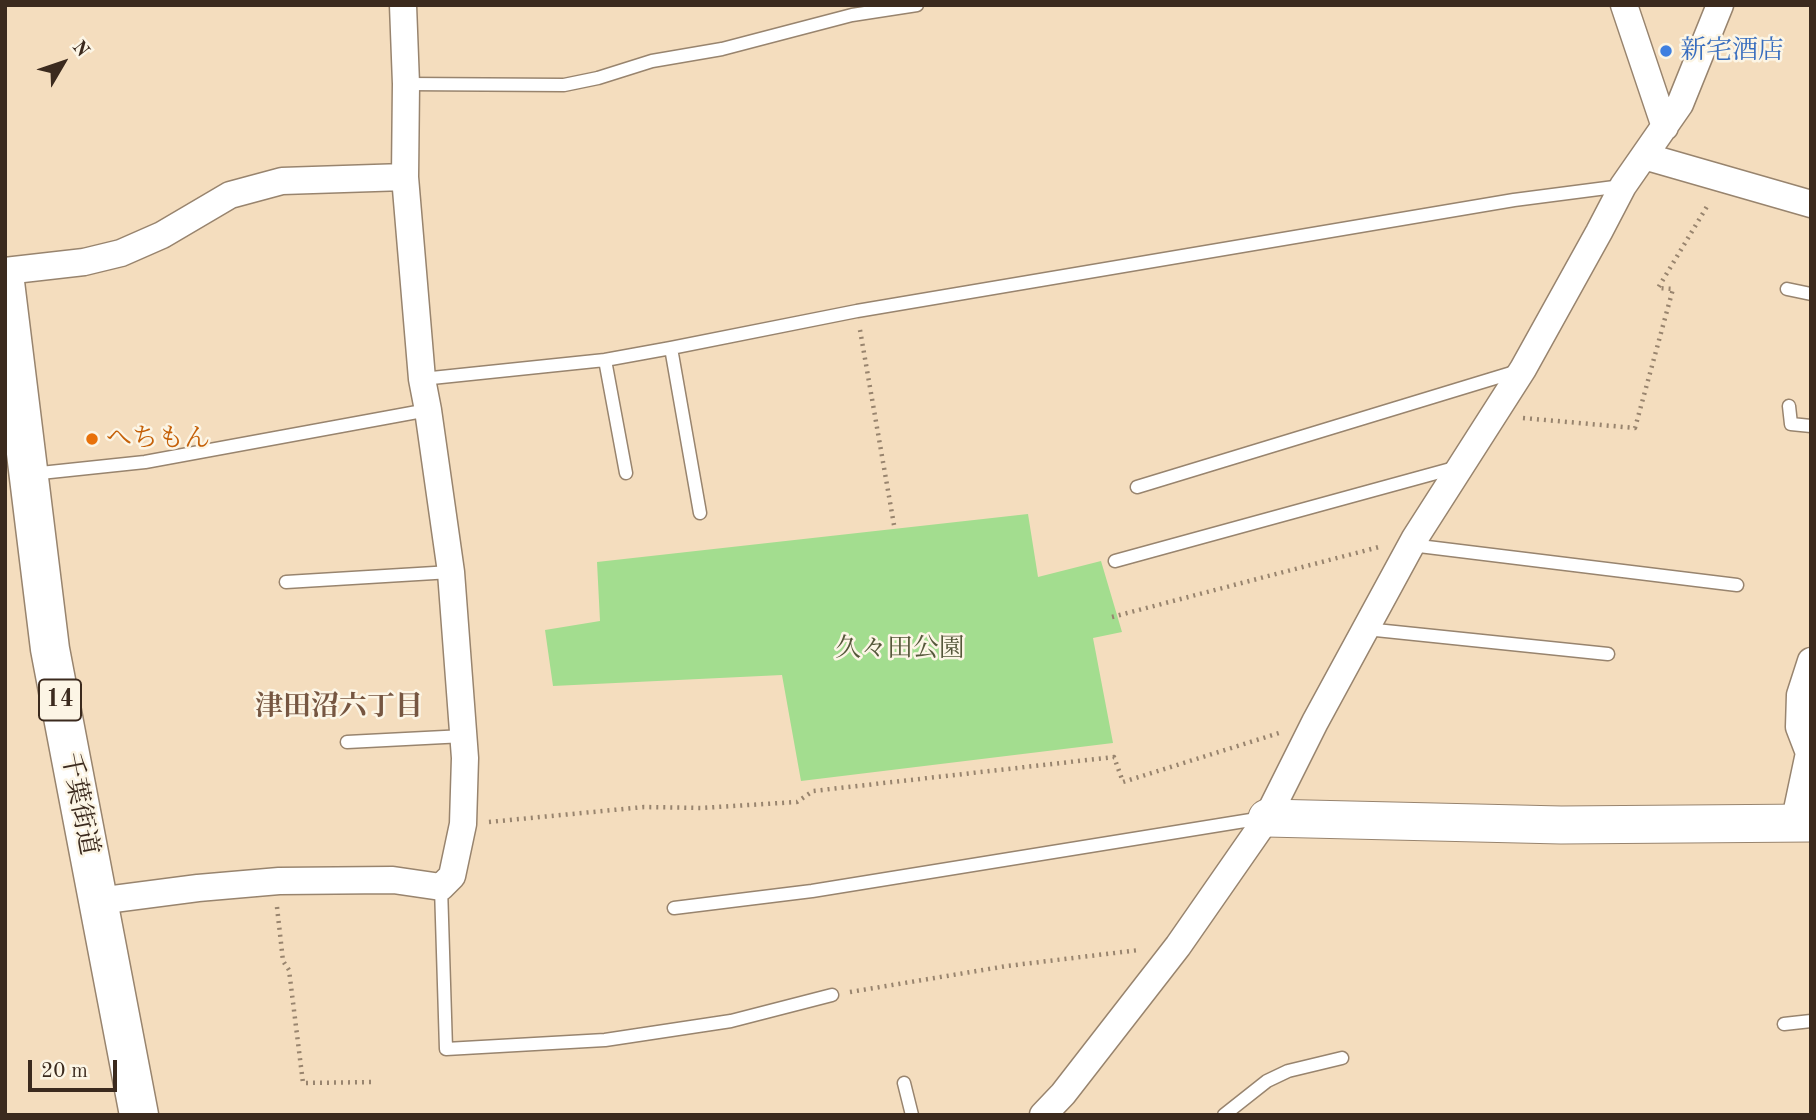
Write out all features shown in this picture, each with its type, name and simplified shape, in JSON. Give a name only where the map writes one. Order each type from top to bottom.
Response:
[{"type":"highway","name":"千葉街道","points":[[5,282],[50,649],[139,1115]]},
{"type":"street","points":[[98,901],[279,881],[393,880],[441,887],[452,876],[463,824],[464,736],[451,572],[422,379],[405,177],[403,5]]},
{"type":"street","points":[[1624,5],[1665,127]]},
{"type":"street","points":[[1043,1115],[1063,1094],[1178,946],[1267,818],[1315,722],[1413,542],[1523,369],[1623,186],[1665,127],[1684,94],[1720,5]]},
{"type":"street","points":[[1644,156],[1811,204]]},
{"type":"street","points":[[5,271],[84,262],[121,253],[162,235],[230,195],[282,181],[405,177]]},
{"type":"street","points":[[1267,818],[1561,825],[1802,823],[1809,752],[1799,727],[1800,695],[1811,661]]},
{"type":"lane","points":[[406,84],[564,85],[598,78],[652,61],[722,49],[852,15],[917,5]]},
{"type":"lane","points":[[422,379],[605,360],[857,311],[1514,200],[1623,186]]},
{"type":"lane","points":[[1787,289],[1811,294]]},
{"type":"lane","points":[[671,348],[700,513]]},
{"type":"lane","points":[[605,360],[626,473]]},
{"type":"lane","points":[[1137,487],[1523,369]]},
{"type":"lane","points":[[1789,407],[1790,424],[1811,426]]},
{"type":"lane","points":[[29,474],[145,462],[428,410]]},
{"type":"lane","points":[[1115,561],[1461,466]]},
{"type":"lane","points":[[1413,542],[1737,586]]},
{"type":"lane","points":[[286,582],[451,572]]},
{"type":"lane","points":[[1366,629],[1608,654]]},
{"type":"lane","points":[[347,743],[464,736]]},
{"type":"lane","points":[[674,908],[812,891],[1267,818]]},
{"type":"lane","points":[[441,887],[446,1049],[605,1040],[731,1021],[832,995]]},
{"type":"lane","points":[[1784,1024],[1811,1021]]},
{"type":"lane","points":[[1224,1115],[1268,1081],[1288,1071],[1342,1058]]},
{"type":"lane","points":[[904,1083],[912,1115]]},
{"type":"path","points":[[1493,416],[1635,428],[1673,289],[1658,288],[1724,179]]},
{"type":"path","points":[[857,311],[894,525]]},
{"type":"path","points":[[1112,617],[1413,542]]},
{"type":"path","points":[[463,824],[645,807],[701,808],[797,802],[813,791],[1114,757],[1123,782],[1315,722]]},
{"type":"path","points":[[279,881],[276,900],[283,961],[289,970],[303,1083],[375,1082]]},
{"type":"path","points":[[832,995],[1007,966],[1178,946]]},
{"type":"green space","name":"久々田公園","points":[[1028,514],[1038,577],[1101,561],[1122,632],[1093,638],[1113,743],[801,781],[782,675],[553,686],[545,630],[600,621],[597,562]]},
{"type":"place","name":"新宅酒店","points":[[1666,51]]},
{"type":"place","name":"へちもん","points":[[92,439]]},
{"type":"district","name":"津田沼六丁目","points":[[339,708]]}]
